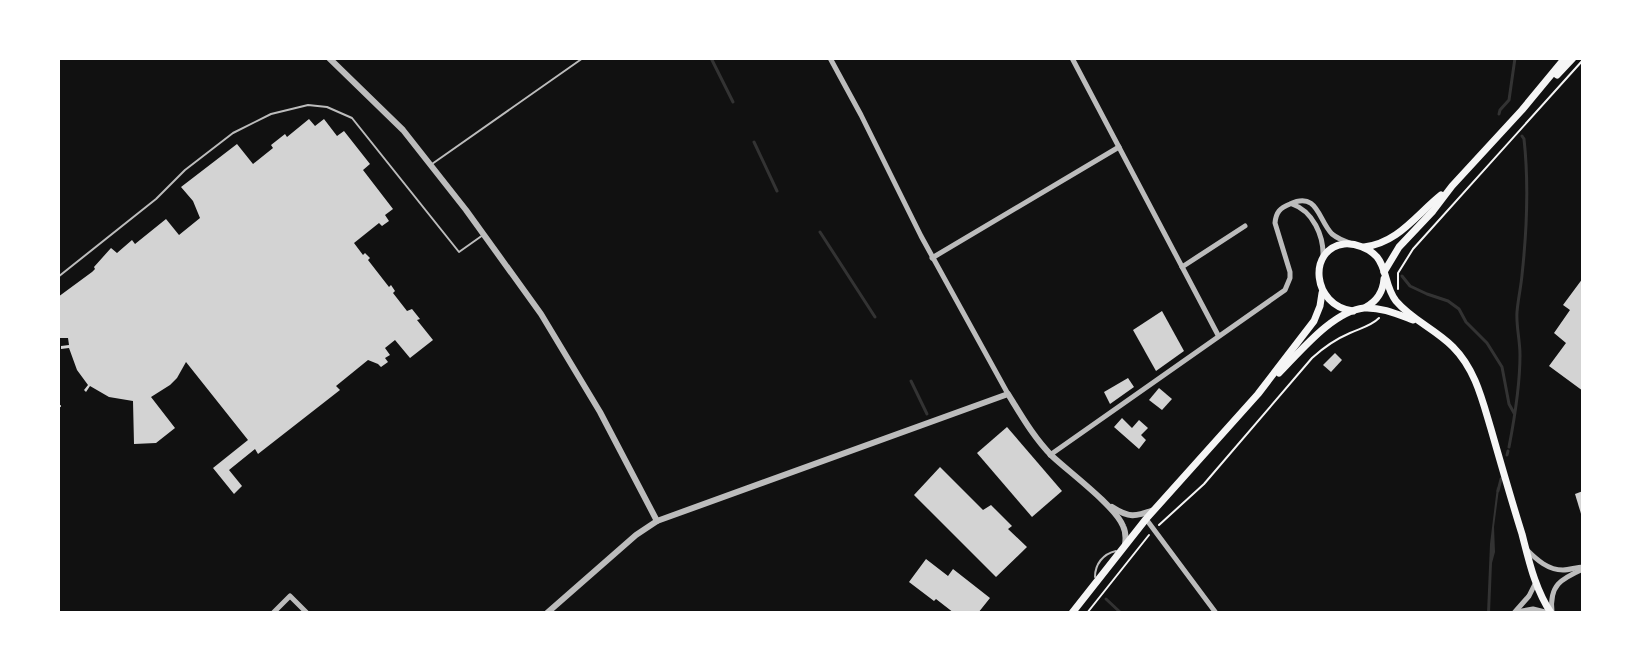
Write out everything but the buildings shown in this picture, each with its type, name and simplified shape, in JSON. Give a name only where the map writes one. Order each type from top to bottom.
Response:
[{"type":"main road","points":[[1522,110],[1565,58]]},
{"type":"main road","points":[[1072,613],[1146,519],[1258,394],[1330,324],[1341,316],[1372,304],[1379,296],[1384,275],[1399,247],[1573,58]]},
{"type":"main road","points":[[1258,394],[1314,321],[1322,290],[1319,275],[1327,254],[1343,244],[1359,246],[1388,241],[1452,186]]},
{"type":"main road","points":[[1359,246],[1377,257],[1390,292],[1398,303],[1450,344],[1473,375],[1536,582],[1551,613]]},
{"type":"main road","points":[[1322,290],[1338,307],[1353,311]]},
{"type":"main road","points":[[1364,308],[1391,312],[1419,322]]},
{"type":"street","points":[[329,58],[403,130],[484,234],[541,314],[580,378],[657,521]]},
{"type":"street","points":[[830,58],[932,258],[1008,394],[1050,455],[1123,524],[1123,548]]},
{"type":"street","points":[[1072,58],[1218,335]]},
{"type":"street","points":[[932,258],[1119,147]]},
{"type":"street","points":[[1050,455],[1287,286],[1290,278],[1288,264],[1275,219],[1281,208],[1298,200],[1309,202],[1331,233],[1359,246]]},
{"type":"street","points":[[1291,203],[1301,207],[1315,225],[1322,241],[1322,262]]},
{"type":"street","points":[[1182,267],[1245,226]]},
{"type":"street","points":[[547,613],[636,535],[657,521],[1008,394]]},
{"type":"street","points":[[1102,501],[1127,516],[1154,510]]},
{"type":"street","points":[[1146,519],[1216,613]]},
{"type":"street","points":[[1526,549],[1543,564],[1555,569],[1583,568]]},
{"type":"street","points":[[1515,613],[1533,609],[1551,613],[1551,598],[1558,583],[1583,568]]},
{"type":"street","points":[[1515,613],[1536,582]]},
{"type":"street","points":[[273,613],[290,596],[307,613]]},
{"type":"lane","points":[[431,165],[583,58]]},
{"type":"lane","points":[[58,277],[233,133],[271,114],[308,105],[327,107],[352,118],[459,252],[484,234]]},
{"type":"lane","points":[[58,382],[58,391]]},
{"type":"path","points":[[1398,288],[1398,273],[1413,249],[1583,60]]},
{"type":"path","points":[[1087,613],[1155,529],[1204,484],[1312,358],[1328,345],[1370,325],[1381,316]]},
{"type":"shaded area","points":[[1497,487],[1495,552],[1490,613],[1487,613],[1490,544]]},
{"type":"waterway","points":[[711,58],[733,102]]},
{"type":"waterway","points":[[1499,114],[1509,100],[1515,58]]},
{"type":"waterway","points":[[1509,447],[1519,378],[1517,312],[1526,224],[1522,136]]},
{"type":"waterway","points":[[754,142],[777,191]]},
{"type":"waterway","points":[[820,232],[875,317]]},
{"type":"waterway","points":[[1402,276],[1410,286],[1448,301],[1459,309],[1466,322],[1487,343],[1502,367],[1509,404],[1514,413]]},
{"type":"waterway","points":[[911,381],[927,414]]},
{"type":"waterway","points":[[1507,455],[1508,451]]},
{"type":"waterway","points":[[1498,491],[1501,479]]},
{"type":"waterway","points":[[1106,599],[1121,613]]}]
